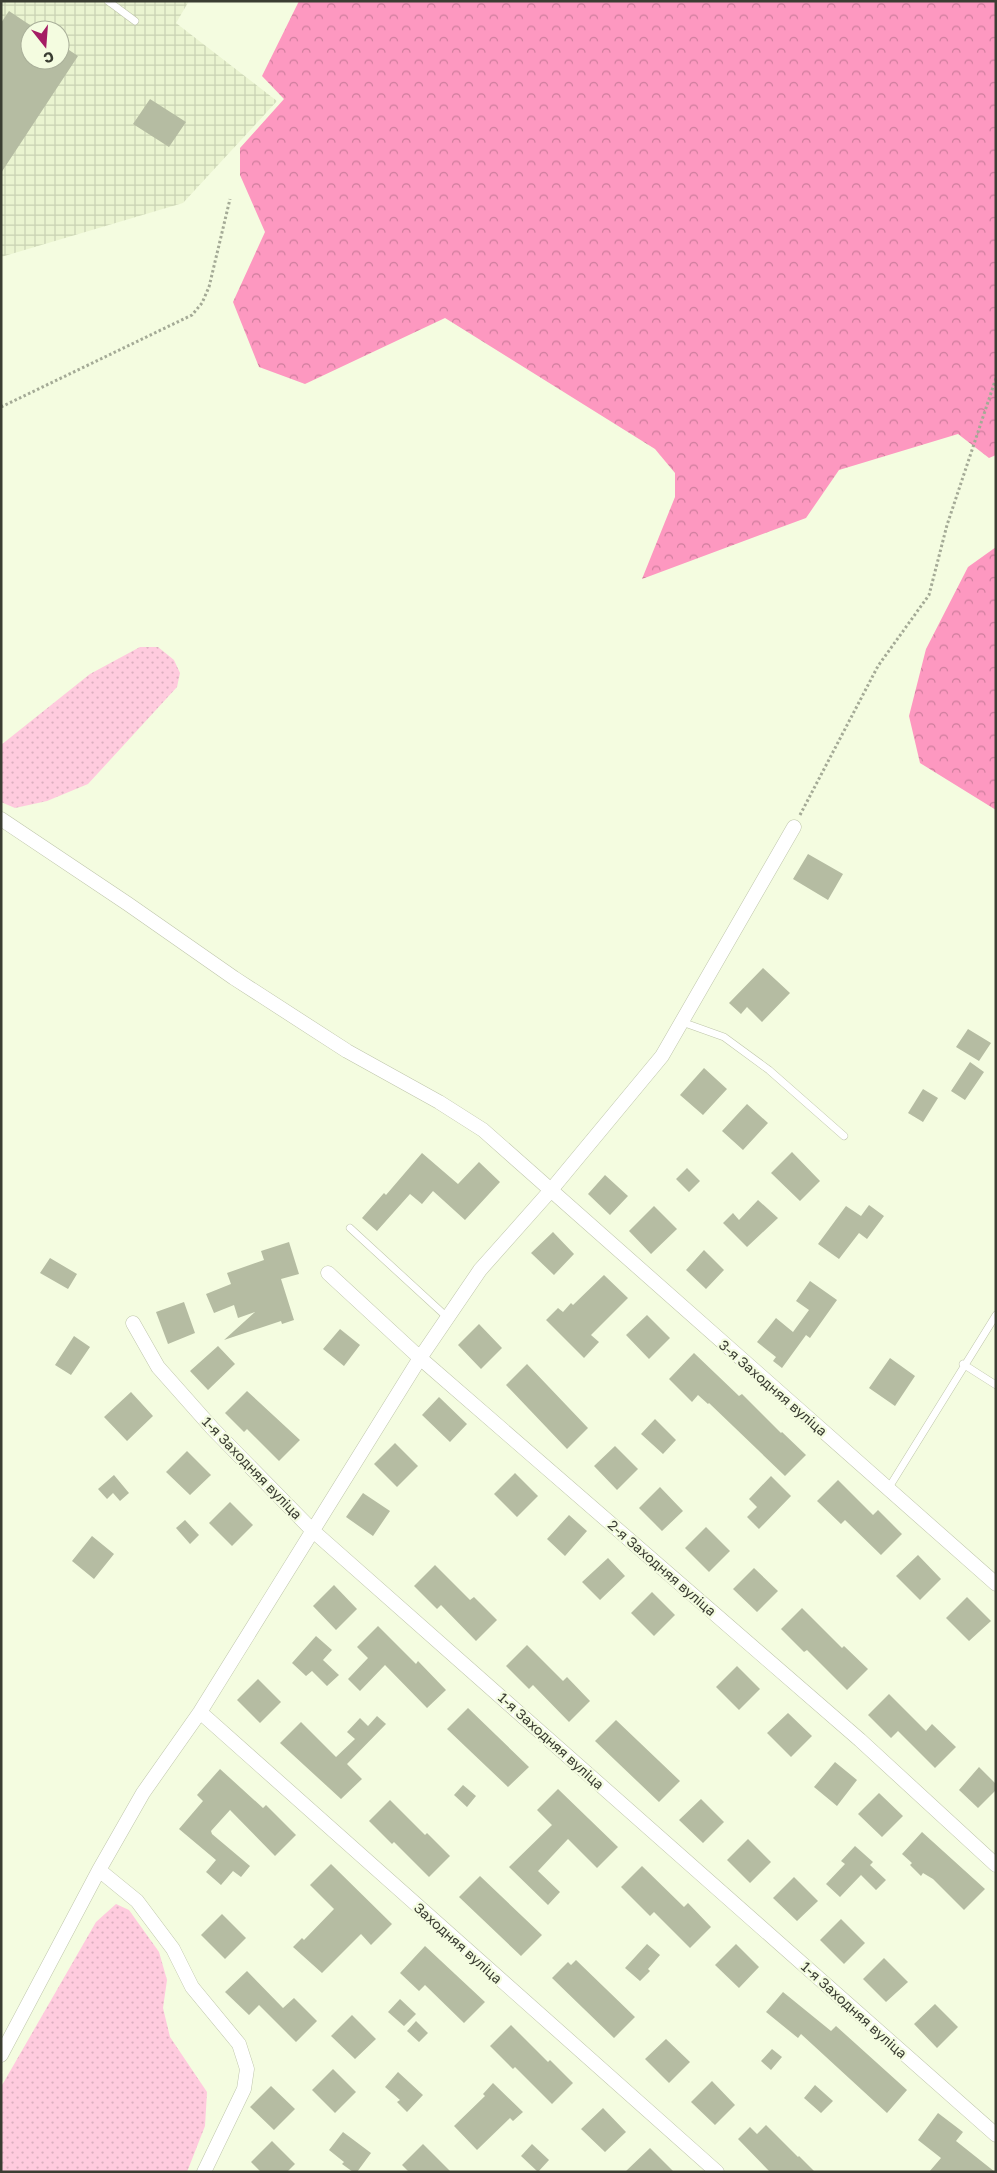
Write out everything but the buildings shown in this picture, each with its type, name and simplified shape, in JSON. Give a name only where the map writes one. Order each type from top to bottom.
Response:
[{"type":"street","name":"3-я Заходняя вуліца","points":[[1,819],[306,1025],[347,1051],[439,1102],[483,1130],[996,1584]]},
{"type":"street","points":[[1,2055],[99,1870],[143,1793],[200,1712],[420,1358],[480,1270],[551,1190],[662,1056],[794,827]]},
{"type":"street","name":"2-я Заходняя вуліца","points":[[328,1273],[420,1358],[860,1740],[996,1865]]},
{"type":"street","name":"1-я Заходняя вуліца","points":[[132,1323],[158,1367],[213,1429],[312,1530],[996,2135]]},
{"type":"street","name":"Заходняя вуліца","points":[[200,1712],[717,2172]]},
{"type":"street","points":[[99,1870],[137,1901],[173,1949],[192,1987],[239,2044],[247,2069],[244,2089],[204,2172]]},
{"type":"lane","points":[[108,1],[135,22]]},
{"type":"lane","points":[[682,1022],[724,1037],[769,1070],[844,1136]]},
{"type":"lane","points":[[350,1228],[448,1318]]},
{"type":"lane","points":[[888,1489],[963,1364],[996,1315]]},
{"type":"lane","points":[[963,1364],[996,1385]]},
{"type":"path","points":[[1,407],[192,315],[202,304],[209,287],[230,199]]},
{"type":"path","points":[[794,827],[878,666],[929,595],[947,525],[996,378]]},
{"type":"shaded area","points":[[1,1],[189,1],[176,23],[277,101],[183,203],[1,257]]},
{"type":"shaded area","points":[[140,647],[158,647],[174,660],[180,673],[177,687],[88,784],[47,801],[15,808],[1,802],[1,745],[90,674]]},
{"type":"shaded area","points":[[116,1904],[129,1910],[159,1952],[167,1980],[163,2008],[170,2037],[207,2092],[205,2126],[187,2172],[1,2172],[1,2087],[96,1922]]},
{"type":"green space","points":[[299,1],[996,1],[996,455],[989,458],[958,434],[839,470],[806,518],[642,579],[675,497],[675,473],[655,449],[445,318],[305,384],[259,367],[233,302],[265,232],[240,175],[240,148],[284,99],[262,76]]},
{"type":"green space","points":[[996,547],[996,810],[920,763],[909,716],[926,649],[968,567]]}]
